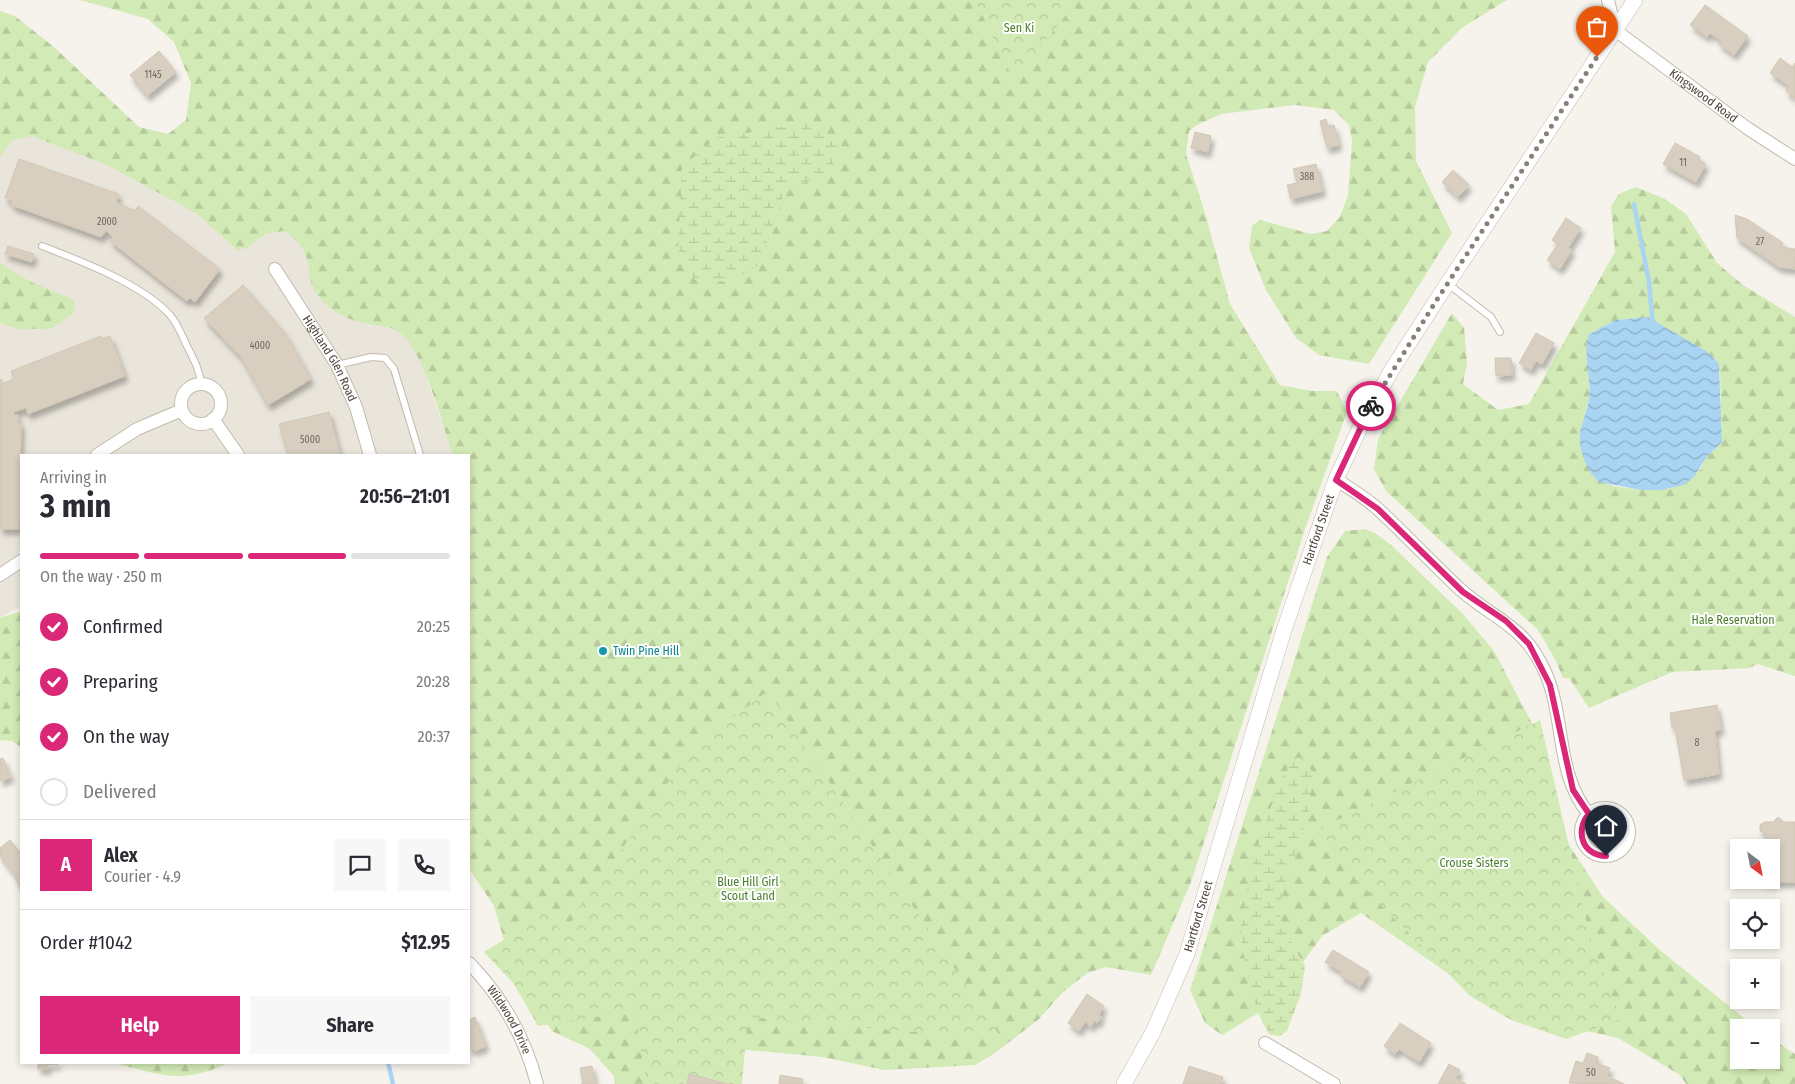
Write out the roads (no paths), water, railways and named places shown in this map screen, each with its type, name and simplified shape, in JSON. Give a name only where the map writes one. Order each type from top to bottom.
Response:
[{"type":"street","points":[[1608,0],[1615,30]]},
{"type":"street","name":"Hartford Street","points":[[1124,1084],[1153,1032],[1187,954],[1275,660],[1336,480],[1369,410],[1447,284],[1635,0]]},
{"type":"street","name":"Kingswood Road","points":[[1615,30],[1747,128],[1795,159]]},
{"type":"street","name":"Highland Glen Road","points":[[275,269],[338,365],[356,407],[370,454]]},
{"type":"street","points":[[201,384],[208,385],[218,394],[220,408],[213,419],[207,422],[195,423],[182,410],[181,403],[187,389],[201,384]]},
{"type":"street","points":[[99,454],[137,429],[182,410]]},
{"type":"street","points":[[213,419],[237,454]]},
{"type":"street","points":[[1336,480],[1378,509],[1457,587],[1506,621],[1529,644],[1550,685],[1573,790],[1589,814]]},
{"type":"street","points":[[0,575],[20,562]]},
{"type":"street","name":"Wildwood Drive","points":[[470,964],[488,982],[506,1008],[532,1064],[537,1084]]},
{"type":"street","points":[[1265,1043],[1334,1084]]},
{"type":"lane","points":[[42,246],[104,272],[150,298],[170,315],[197,365],[201,384]]},
{"type":"lane","points":[[1447,284],[1490,317],[1500,332]]},
{"type":"lane","points":[[338,365],[371,357],[385,358],[394,369],[420,454]]},
{"type":"water","points":[[1648,317],[1709,353],[1719,364],[1722,442],[1706,458],[1694,477],[1683,485],[1662,490],[1641,490],[1599,482],[1586,465],[1580,444],[1580,432],[1590,391],[1586,349],[1589,334],[1616,320]]},
{"type":"waterway","points":[[1634,204],[1649,282],[1653,325]]},
{"type":"waterway","points":[[388,1064],[393,1084]]},
{"type":"place","name":"Twin Pine Hill","points":[[603,651]]},
{"type":"park label","name":"Sen Ki","points":[[1019,28]]},
{"type":"park label","name":"Hale Reservation","points":[[1733,620]]},
{"type":"park label","name":"Crouse Sisters","points":[[1474,863]]},
{"type":"park label","name":"Blue Hill Girl Scout Land","points":[[748,889]]}]
